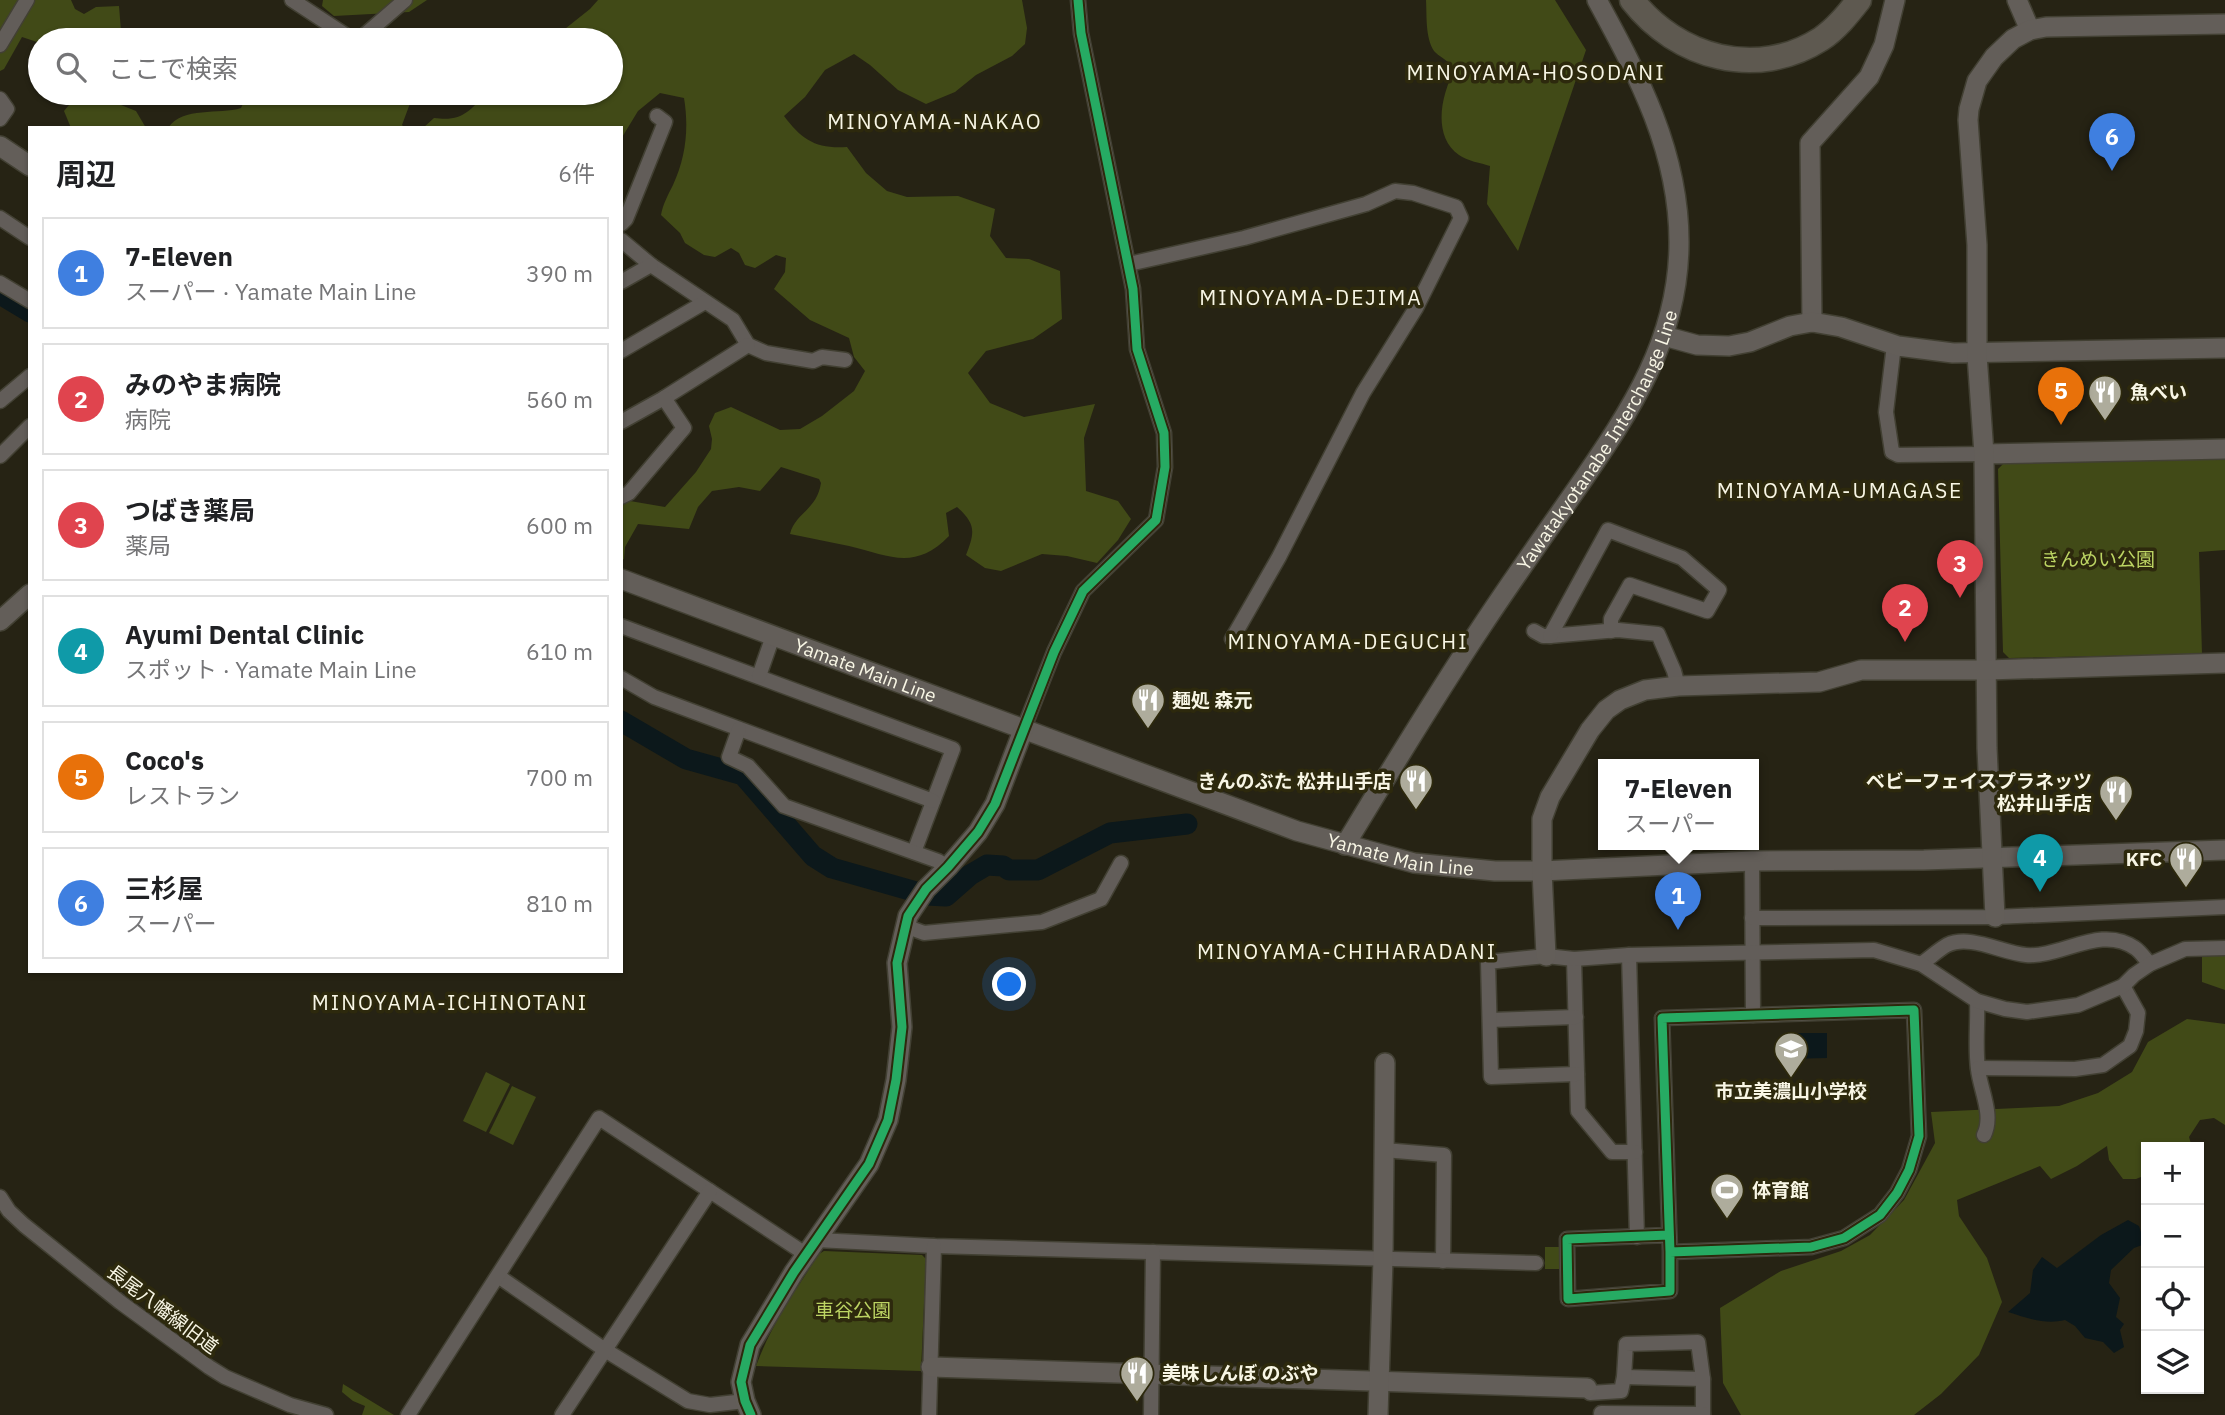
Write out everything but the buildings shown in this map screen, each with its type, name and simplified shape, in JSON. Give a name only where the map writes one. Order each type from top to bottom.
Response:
[{"type":"highway","points":[[1632,0],[1647,19],[1667,35],[1718,57],[1742,60],[1768,58],[1796,51],[1822,38],[1844,19],[1859,0]]},
{"type":"street","points":[[0,45],[27,0]]},
{"type":"street","points":[[292,0],[335,28]]},
{"type":"street","points":[[373,28],[405,0]]},
{"type":"street","points":[[498,1276],[605,1350],[688,1401],[748,1408],[741,1382],[750,1345],[869,1164],[888,1120],[897,1080],[902,1027],[897,963],[905,926],[921,897],[978,832],[995,804],[1054,652],[1083,591],[1156,520],[1159,507],[1165,467],[1164,433],[1137,349],[1129,264],[1081,33],[1078,0]]},
{"type":"street","name":"Yawatakyotanabe Interchange Line","points":[[1345,845],[1417,725],[1482,625],[1623,421],[1664,336],[1677,274],[1678,219],[1669,162],[1652,107],[1641,82],[1597,0]]},
{"type":"street","points":[[1812,322],[1810,143],[1869,77],[1884,45],[1895,0]]},
{"type":"street","points":[[2017,0],[2030,30]]},
{"type":"street","points":[[1995,917],[1987,748],[1984,454],[1977,355],[1977,245],[1968,132],[1969,109],[1978,81],[1989,62],[2013,39],[2030,30],[2046,27],[2225,24]]},
{"type":"street","points":[[0,99],[7,109],[0,118]]},
{"type":"street","points":[[623,222],[665,122],[657,116]]},
{"type":"street","points":[[0,146],[28,165]]},
{"type":"street","points":[[1129,264],[1244,238],[1366,204],[1395,191],[1413,193],[1456,207],[1461,218],[1416,308],[1363,393],[1233,639]]},
{"type":"street","points":[[0,218],[28,237]]},
{"type":"street","points":[[623,242],[651,265],[733,320],[748,345],[766,353],[813,361],[822,357],[845,360]]},
{"type":"street","points":[[623,281],[651,265]]},
{"type":"street","points":[[0,284],[28,299]]},
{"type":"street","points":[[623,350],[705,302]]},
{"type":"street","points":[[1664,336],[1697,345],[1729,346],[1812,322],[1841,327],[1894,345],[1977,355],[2225,348]]},
{"type":"street","points":[[623,421],[748,345]]},
{"type":"street","points":[[1894,345],[1886,412],[1892,452],[1898,455],[2225,449]]},
{"type":"street","points":[[0,401],[28,378]]},
{"type":"street","points":[[623,496],[629,493],[684,428],[664,398]]},
{"type":"street","points":[[0,456],[28,428]]},
{"type":"street","points":[[1550,636],[1608,530],[1682,558],[1719,590],[1707,611],[1630,585],[1612,619],[1611,631]]},
{"type":"street","name":"Yamate Main Line","points":[[623,580],[1297,831],[1433,867],[1542,871],[1752,861],[1992,858],[2225,850]]},
{"type":"street","points":[[0,621],[28,596]]},
{"type":"street","points":[[623,627],[953,749],[914,852]]},
{"type":"street","points":[[1534,631],[1543,636],[1611,631],[1658,634],[1678,687]]},
{"type":"street","points":[[759,676],[773,636]]},
{"type":"street","points":[[1546,956],[1542,819],[1550,797],[1590,730],[1606,710],[1620,700],[1644,690],[1819,682],[1861,670],[1987,670],[2225,663]]},
{"type":"street","points":[[623,679],[654,697],[933,801]]},
{"type":"street","points":[[740,729],[729,757],[748,766],[784,806],[914,852],[948,867]]},
{"type":"street","points":[[1752,861],[1754,1015]]},
{"type":"street","points":[[905,926],[925,933],[1042,922],[1101,899],[1121,863]]},
{"type":"street","points":[[1752,918],[1995,917],[2225,907]]},
{"type":"street","points":[[1922,964],[1949,944],[1957,942],[1966,941],[2028,955],[2093,940],[2119,941],[2136,948],[2150,964]]},
{"type":"street","points":[[1577,1074],[1491,1077],[1488,962],[1546,956],[1574,959],[1629,955],[1874,950],[1922,964],[1978,1001],[2027,1012],[2078,1005],[2123,986],[2150,964],[2185,949],[2225,948]]},
{"type":"street","points":[[1629,955],[1637,1237]]},
{"type":"street","points":[[1574,959],[1578,1111],[1612,1152],[1635,1152]]},
{"type":"street","points":[[1978,1068],[2075,1069],[2103,1065],[2130,1046],[2136,1031],[2138,1013],[2123,986]]},
{"type":"street","points":[[1978,1001],[1978,1068],[1987,1113],[1987,1129],[1984,1135]]},
{"type":"street","points":[[1669,1235],[1567,1239],[1568,1299],[1670,1291],[1670,1252],[1662,1018],[1914,1010],[1919,1136],[1909,1170],[1897,1193],[1880,1214],[1844,1238],[1811,1247],[1670,1252]]},
{"type":"street","points":[[1490,1020],[1576,1017]]},
{"type":"street","points":[[1378,1415],[1385,1063]]},
{"type":"street","points":[[408,1415],[599,1118],[710,1191],[812,1247],[934,1246],[1536,1264]]},
{"type":"street","points":[[1384,1150],[1444,1155],[1443,1261]]},
{"type":"street","points":[[562,1415],[710,1191]]},
{"type":"street","name":"長尾八幡線旧道","points":[[0,1197],[9,1211],[24,1225],[190,1355],[225,1377],[290,1405],[326,1415]]},
{"type":"street","points":[[929,1415],[934,1246]]},
{"type":"street","points":[[1151,1415],[1153,1252]]},
{"type":"street","points":[[1588,1391],[1601,1414],[1703,1414],[1699,1327]]},
{"type":"street","points":[[930,1367],[1621,1391],[1626,1344],[1698,1342]]},
{"type":"street","points":[[1624,1377],[1703,1379]]},
{"type":"green space","points":[[0,0],[71,0],[75,9],[84,14],[96,7],[119,6],[121,28],[28,28],[28,39],[22,37],[4,69],[0,71]]},
{"type":"green space","points":[[323,0],[427,0],[409,12],[334,16],[322,6]]},
{"type":"green space","points":[[598,0],[1022,0],[1027,28],[1025,44],[1012,56],[976,75],[955,92],[926,104],[898,90],[854,54],[825,70],[805,97],[784,116],[797,131],[811,141],[827,146],[847,147],[866,173],[887,191],[907,197],[958,196],[995,209],[990,236],[1006,258],[1029,259],[1060,271],[1062,319],[1033,339],[986,351],[968,373],[990,403],[1024,417],[1095,404],[1084,438],[1086,491],[1118,501],[1131,519],[1118,540],[1097,563],[1042,554],[1001,571],[985,568],[966,555],[972,529],[968,518],[957,507],[946,513],[949,536],[925,554],[913,557],[890,556],[790,534],[796,521],[815,499],[821,483],[819,479],[781,467],[760,491],[739,487],[712,491],[698,507],[689,529],[638,524],[625,547],[623,560],[623,504],[630,501],[665,507],[696,472],[711,449],[709,426],[715,413],[731,407],[780,430],[800,429],[854,391],[865,371],[854,357],[849,338],[810,320],[774,289],[785,272],[786,258],[776,255],[755,268],[745,265],[739,253],[731,248],[715,257],[704,255],[685,243],[680,233],[661,215],[684,153],[684,98],[660,93],[638,111],[623,136],[623,126],[425,126],[434,118],[459,117],[475,105],[623,105],[623,28],[566,28]]},
{"type":"green space","points":[[1426,0],[1555,0],[1586,50],[1518,251],[1487,204],[1490,166],[1459,155],[1445,137],[1442,126],[1443,103],[1455,69],[1436,53],[1431,45]]},
{"type":"green space","points":[[69,105],[121,105],[136,111],[145,126],[70,126],[64,111]]},
{"type":"green space","points":[[242,105],[409,105],[403,126],[170,126],[192,114],[241,108]]},
{"type":"green space","name":"きんめい公園","points":[[2225,459],[2225,550],[2199,552],[2202,654],[2009,658],[2003,652],[1998,469],[2003,464]]},
{"type":"green space","points":[[2202,955],[2225,955],[2225,990],[2202,982]]},
{"type":"green space","points":[[2187,1019],[2225,1024],[2225,1125],[2214,1118],[2200,1120],[2189,1137],[2190,1142],[2141,1142],[2141,1177],[2136,1179],[2123,1179],[2109,1160],[2107,1146],[2051,1179],[2040,1166],[1957,1200],[1959,1216],[1987,1258],[2002,1302],[1979,1355],[1941,1394],[1914,1415],[1741,1415],[1723,1383],[1720,1308],[1781,1271],[1841,1251],[1870,1235],[1904,1200],[1935,1143],[1931,1112],[2059,1106],[2098,1093],[2132,1072],[2148,1042]]},
{"type":"green space","points":[[486,1072],[510,1084],[486,1132],[463,1121]]},
{"type":"green space","points":[[512,1086],[536,1097],[513,1145],[489,1133]]},
{"type":"green space","points":[[1545,1247],[1560,1247],[1560,1269],[1545,1269]]},
{"type":"green space","name":"車谷公園","points":[[824,1251],[922,1255],[926,1259],[921,1371],[756,1366],[784,1308],[819,1254]]},
{"type":"green space","points":[[343,1384],[394,1415],[362,1415],[365,1406],[342,1392]]},
{"type":"shaded area","points":[[1787,1033],[1827,1033],[1827,1058],[1787,1059]]},
{"type":"shaded area","points":[[2128,1220],[2139,1226],[2141,1232],[2141,1245],[2134,1248],[2111,1270],[2109,1283],[2120,1298],[2116,1317],[2124,1324],[2120,1330],[2124,1347],[2114,1353],[2103,1342],[2085,1338],[2075,1326],[2065,1320],[2043,1321],[2008,1312],[2030,1293],[2033,1270],[2042,1257],[2057,1268],[2101,1235]]},
{"type":"waterway","points":[[0,294],[28,311]]},
{"type":"waterway","points":[[623,722],[686,759],[743,775],[813,856],[832,868],[927,895],[946,896],[970,875],[987,865],[1003,866],[1009,870],[1038,870],[1110,833],[1187,824]]},
{"type":"cycle path","points":[[751,1415],[741,1382],[750,1345],[794,1272],[869,1164],[888,1120],[902,1027],[897,963],[908,916],[926,889],[978,832],[995,804],[1054,652],[1083,591],[1156,520],[1165,467],[1164,433],[1137,349],[1133,289],[1081,33],[1078,0]]},
{"type":"cycle path","points":[[1669,1235],[1567,1239],[1568,1299],[1670,1291],[1670,1252],[1662,1018],[1914,1010],[1919,1136],[1909,1170],[1897,1193],[1880,1215],[1844,1238],[1811,1247],[1670,1252]]},
{"type":"place","name":"三杉屋","points":[[2112,171]]},
{"type":"place","name":"魚べい","points":[[2105,422]]},
{"type":"place","name":"Coco's","points":[[2061,425]]},
{"type":"place","name":"つばき薬局","points":[[1960,598]]},
{"type":"place","name":"みのやま病院","points":[[1905,642]]},
{"type":"place","name":"麺処 森元","points":[[1148,730]]},
{"type":"place","name":"きんのぶた 松井山手店","points":[[1416,811]]},
{"type":"place","name":"ベビーフェイスプラネッツ 松井山手店","points":[[2116,822]]},
{"type":"place","name":"KFC","points":[[2186,889]]},
{"type":"place","name":"Ayumi Dental Clinic","points":[[2040,892]]},
{"type":"place","name":"7-Eleven","points":[[1678,930]]},
{"type":"place","name":"市立美濃山小学校","points":[[1791,1079]]},
{"type":"place","name":"体育館","points":[[1727,1220]]},
{"type":"place","name":"美味しんぼ のぶや","points":[[1137,1403]]},
{"type":"district","name":"MINOYAMA-HOSODANI","points":[[1536,73]]},
{"type":"district","name":"MINOYAMA-NAKAO","points":[[935,122]]},
{"type":"district","name":"MINOYAMA-DEJIMA","points":[[1311,298]]},
{"type":"district","name":"MINOYAMA-UMAGASE","points":[[1840,491]]},
{"type":"district","name":"MINOYAMA-DEGUCHI","points":[[1348,642]]},
{"type":"district","name":"MINOYAMA-CHIHARADANI","points":[[1347,952]]},
{"type":"district","name":"MINOYAMA-ICHINOTANI","points":[[450,1003]]}]
